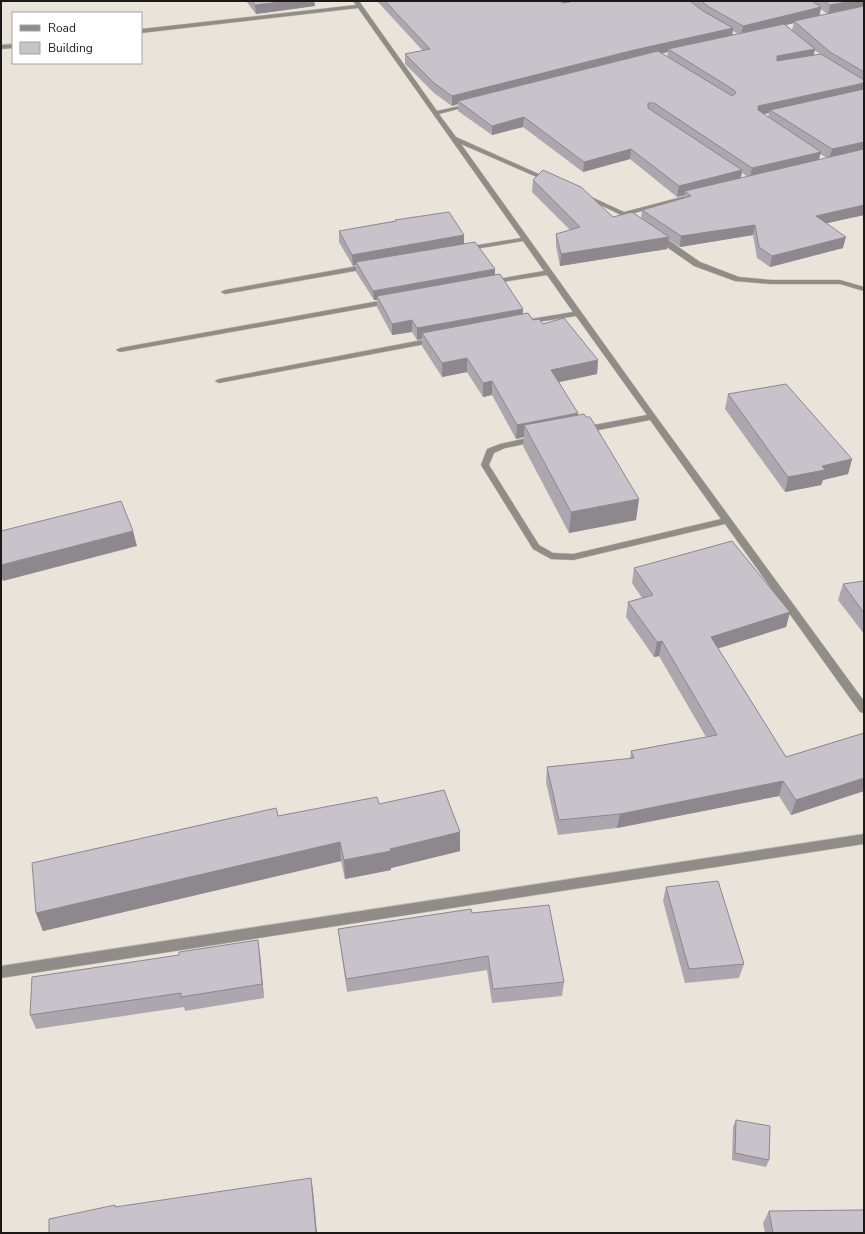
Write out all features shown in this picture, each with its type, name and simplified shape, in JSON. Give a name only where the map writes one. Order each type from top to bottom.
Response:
[{"type":"street","points":[[142,31],[358,4],[652,417],[864,709]]},
{"type":"street","points":[[1,47],[12,46]]},
{"type":"street","points":[[435,113],[481,102]]},
{"type":"street","points":[[454,138],[558,184]]},
{"type":"street","points":[[579,193],[627,216],[704,193]]},
{"type":"street","points":[[648,230],[697,264],[738,280],[772,282],[840,282],[864,289]]},
{"type":"street","points":[[456,251],[525,239]]},
{"type":"street","points":[[225,292],[378,264]]},
{"type":"street","points":[[486,283],[549,272]]},
{"type":"street","points":[[120,350],[401,299]]},
{"type":"street","points":[[523,323],[578,313]]},
{"type":"street","points":[[219,381],[438,340]]},
{"type":"street","points":[[574,432],[652,417]]},
{"type":"street","points":[[542,438],[503,446],[490,451],[485,465],[536,547],[551,556],[573,557],[728,520]]},
{"type":"street","points":[[1,972],[864,839]]},
{"type":"building","points":[[252,1],[289,1],[255,5]]},
{"type":"building","points":[[385,1],[560,1],[563,3],[570,1],[690,1],[703,11],[733,28],[634,50],[452,96],[434,83],[405,54],[430,49]]},
{"type":"building","points":[[701,1],[812,1],[821,7],[743,26]]},
{"type":"building","points":[[824,1],[853,1],[830,5]]},
{"type":"building","points":[[864,6],[864,72],[830,52],[794,21]]},
{"type":"building","points":[[784,24],[815,49],[777,56],[777,61],[821,54],[864,80],[864,83],[758,106],[758,110],[821,152],[752,168],[654,103],[648,103],[648,108],[742,170],[679,186],[631,149],[584,162],[524,117],[492,126],[458,101],[658,51],[732,96],[736,93],[734,90],[668,49]]},
{"type":"building","points":[[864,89],[864,142],[832,149],[770,110]]},
{"type":"building","points":[[864,149],[864,205],[816,216],[846,237],[772,256],[759,247],[755,225],[681,236],[642,210],[691,196],[685,191]]},
{"type":"building","points":[[543,170],[581,187],[613,217],[632,212],[669,237],[561,254],[556,234],[580,227],[533,180]]},
{"type":"building","points":[[449,212],[464,235],[352,255],[339,231],[396,221],[395,220]]},
{"type":"building","points":[[475,242],[495,269],[373,291],[356,262]]},
{"type":"building","points":[[500,274],[523,309],[417,328],[412,320],[392,324],[377,296]]},
{"type":"building","points":[[528,313],[533,320],[539,319],[543,324],[564,318],[598,360],[551,370],[578,413],[517,425],[492,381],[483,383],[467,358],[442,363],[422,333]]},
{"type":"building","points":[[786,384],[852,459],[822,466],[825,470],[788,477],[728,394]]},
{"type":"building","points":[[584,414],[586,417],[590,417],[639,499],[571,512],[524,425]]},
{"type":"building","points":[[121,501],[133,531],[1,565],[1,531]]},
{"type":"building","points":[[732,541],[790,612],[711,637],[786,757],[864,733],[864,778],[796,800],[783,781],[620,814],[559,820],[547,767],[634,758],[631,751],[717,735],[662,641],[657,642],[628,602],[653,595],[634,568]]},
{"type":"building","points":[[864,581],[864,613],[843,584]]},
{"type":"building","points":[[444,790],[460,832],[390,849],[391,851],[344,860],[340,842],[36,913],[32,863],[276,808],[278,816],[377,797],[379,804]]},
{"type":"building","points":[[718,881],[744,964],[689,969],[666,887]]},
{"type":"building","points":[[549,905],[564,982],[493,989],[488,956],[346,979],[338,929],[471,909],[472,913]]},
{"type":"building","points":[[258,940],[262,984],[181,997],[181,993],[30,1015],[32,977],[179,955],[179,952]]},
{"type":"building","points":[[736,1120],[770,1126],[769,1160],[735,1153]]},
{"type":"building","points":[[311,1178],[316,1233],[49,1233],[49,1219],[115,1205],[115,1207]]},
{"type":"building","points":[[864,1210],[864,1233],[773,1233],[769,1211]]}]
